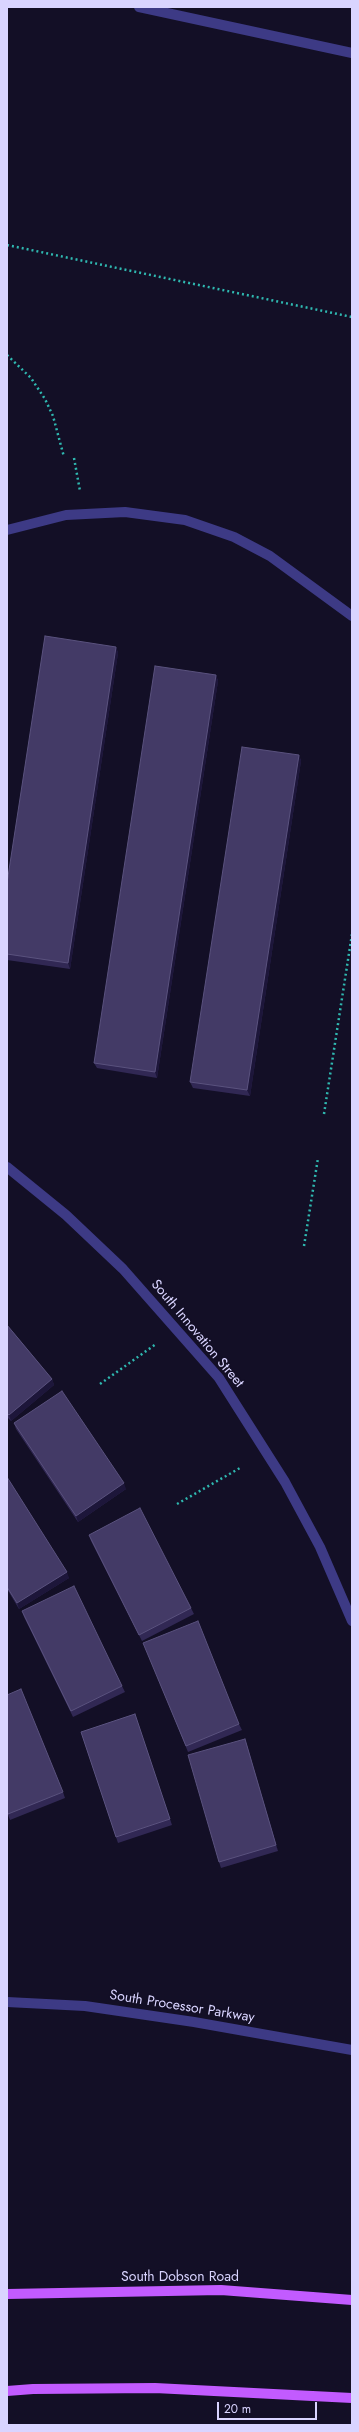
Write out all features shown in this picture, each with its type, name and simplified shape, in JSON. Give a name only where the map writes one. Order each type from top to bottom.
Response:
[{"type":"main road","name":"South Dobson Road","points":[[7,2294],[221,2290],[352,2300]]},
{"type":"main road","points":[[7,2391],[32,2389],[156,2388],[352,2398]]},
{"type":"street","points":[[139,7],[352,53]]},
{"type":"street","points":[[7,530],[66,515],[125,512],[185,520],[234,537],[270,556],[352,616]]},
{"type":"street","name":"South Innovation Street","points":[[7,1167],[66,1215],[123,1269],[219,1378],[285,1482],[320,1547],[352,1621]]},
{"type":"street","name":"South Processor Parkway","points":[[7,2002],[85,2006],[183,2020],[352,2050]]},
{"type":"path","points":[[7,245],[352,317]]},
{"type":"path","points":[[7,355],[30,378],[45,399],[53,416],[64,457]]},
{"type":"path","points":[[74,458],[84,514]]},
{"type":"path","points":[[324,1114],[352,934]]},
{"type":"path","points":[[304,1246],[318,1158]]},
{"type":"path","points":[[100,1384],[156,1344]]},
{"type":"path","points":[[177,1504],[240,1468]]},
{"type":"building","points":[[45,636],[116,647],[68,963],[7,954],[7,883]]},
{"type":"building","points":[[155,666],[216,675],[155,1072],[94,1063]]},
{"type":"building","points":[[242,747],[299,755],[247,1090],[190,1082]]},
{"type":"building","points":[[7,1325],[52,1379],[9,1415],[7,1413]]},
{"type":"building","points":[[62,1391],[124,1483],[76,1516],[14,1423]]},
{"type":"building","points":[[7,1477],[67,1572],[17,1603],[7,1587]]},
{"type":"building","points":[[140,1508],[191,1608],[139,1635],[89,1535]]},
{"type":"building","points":[[74,1586],[122,1686],[71,1711],[22,1611]]},
{"type":"building","points":[[198,1621],[239,1724],[186,1746],[143,1643]]},
{"type":"building","points":[[21,1689],[63,1792],[8,1814],[7,1695]]},
{"type":"building","points":[[135,1714],[170,1819],[116,1837],[81,1732]]},
{"type":"building","points":[[245,1739],[276,1845],[219,1862],[188,1755]]}]
